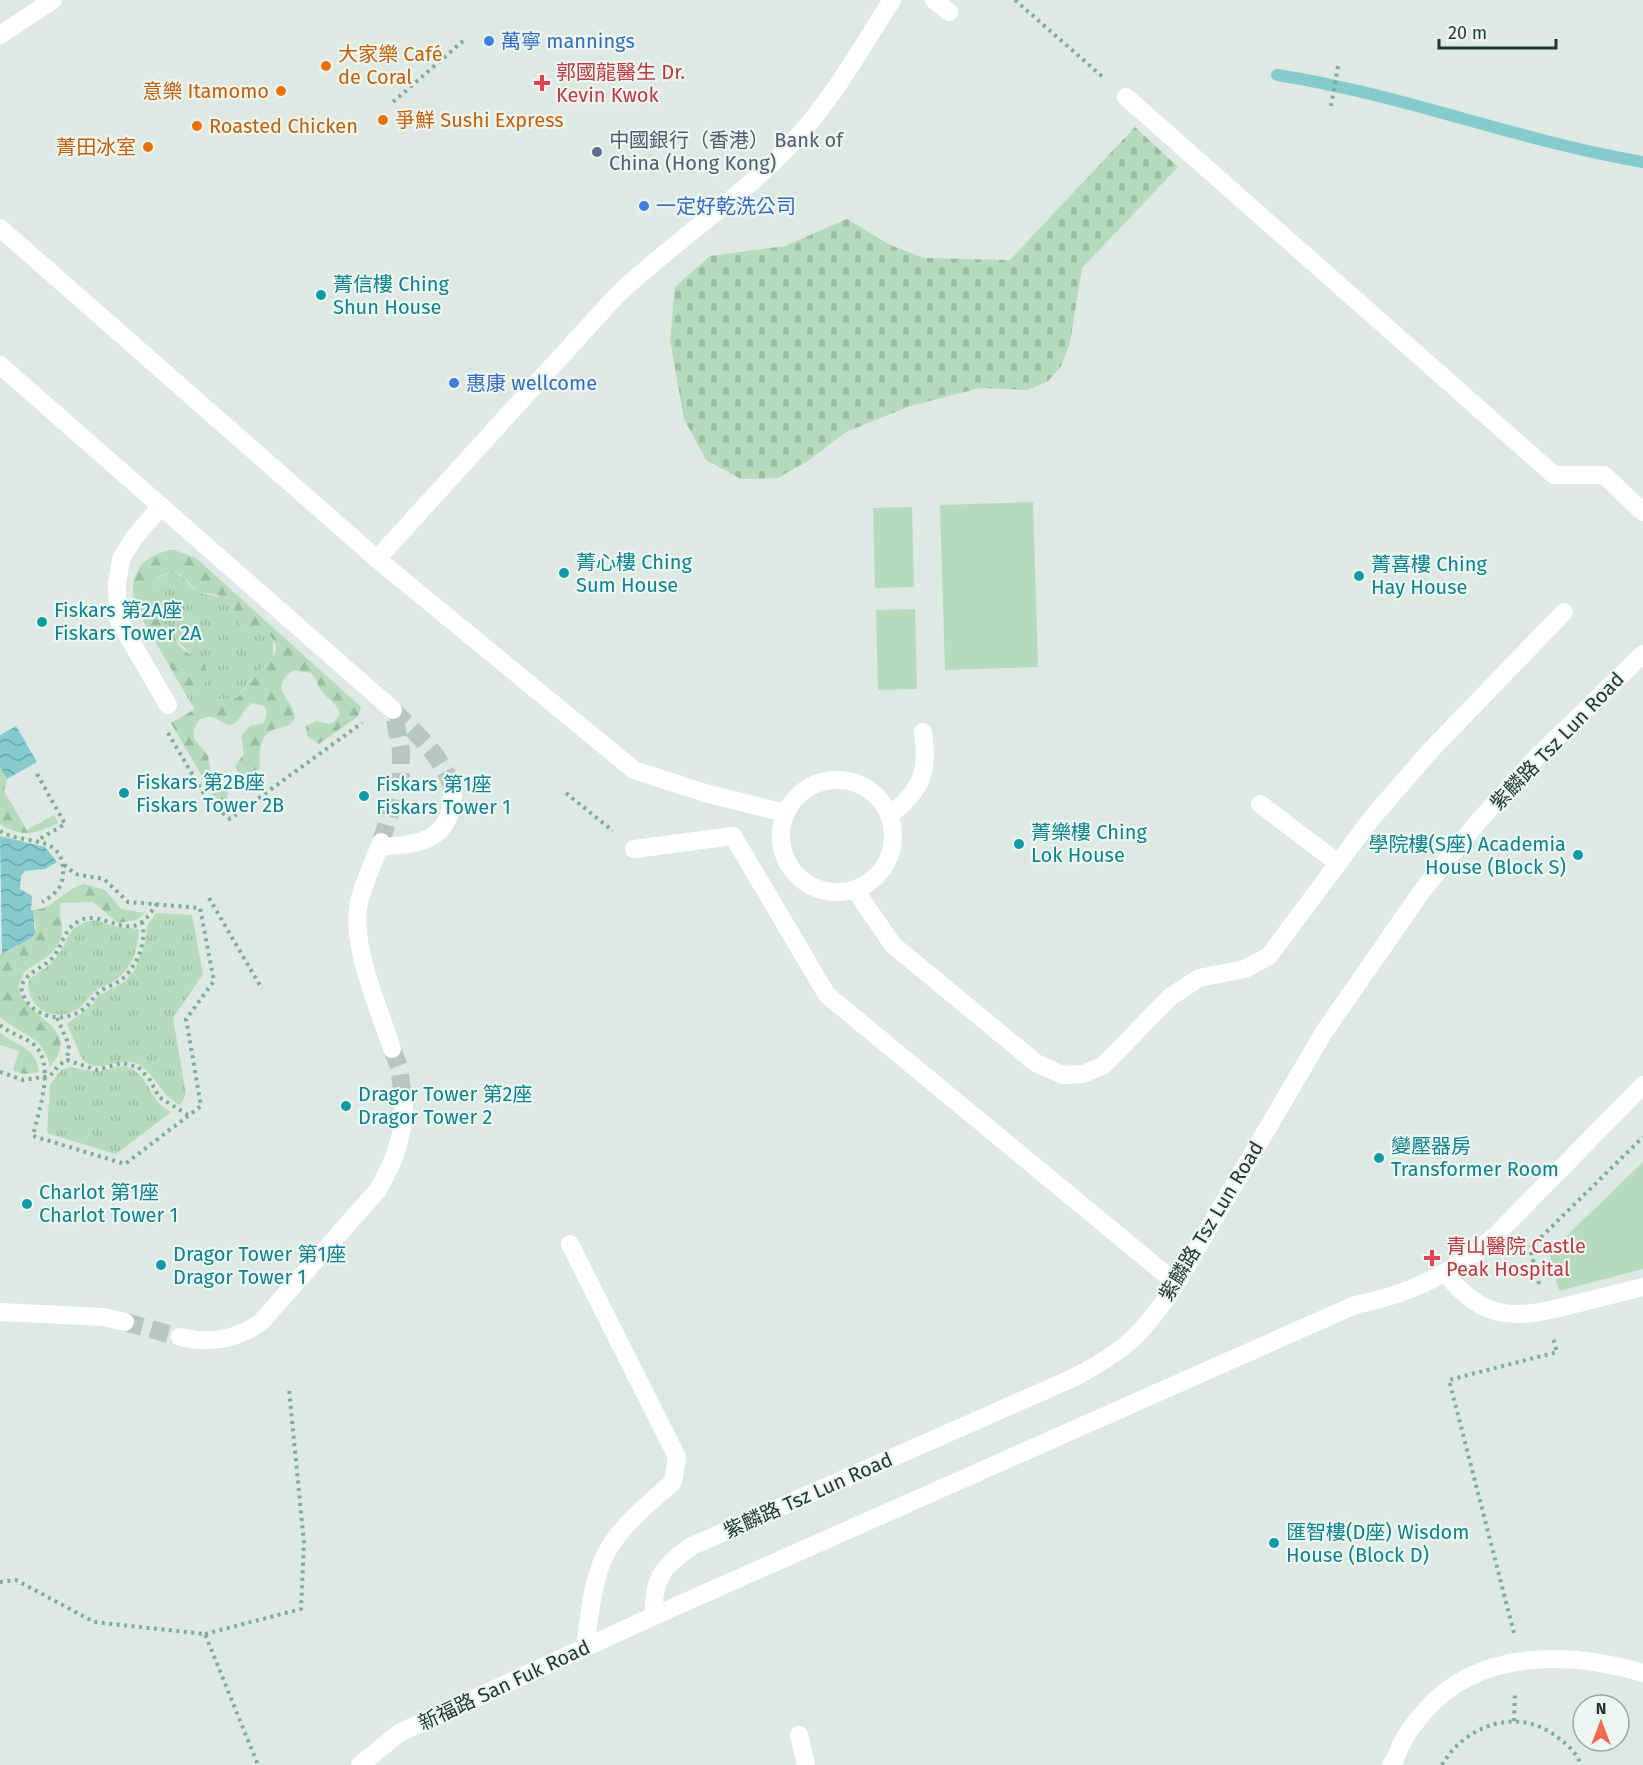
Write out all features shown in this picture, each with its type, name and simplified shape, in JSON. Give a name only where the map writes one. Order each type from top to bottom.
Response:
[{"type":"street","points":[[0,34],[53,0]]},
{"type":"street","points":[[377,559],[617,295],[659,256],[762,173],[794,142],[822,106],[892,0]]},
{"type":"street","points":[[934,0],[949,12]]},
{"type":"street","points":[[1126,97],[1554,475],[1604,475],[1643,512]]},
{"type":"street","points":[[0,228],[377,559],[634,770],[705,793],[785,813]]},
{"type":"street","points":[[0,365],[390,707]]},
{"type":"street","points":[[161,506],[134,537],[121,559],[117,584],[118,619],[168,705]]},
{"type":"street","points":[[855,890],[893,945],[1036,1063],[1064,1075],[1083,1074],[1104,1065],[1170,997],[1199,978],[1245,969],[1269,956],[1371,819],[1430,751],[1564,612]]},
{"type":"street","name":"紫麟路 Tsz Lun Road","points":[[654,1616],[653,1596],[657,1581],[670,1563],[692,1546],[1073,1378],[1114,1357],[1147,1326],[1176,1283],[1324,1032],[1422,891],[1476,824],[1534,760],[1643,654]]},
{"type":"street","points":[[890,815],[910,800],[922,779],[926,756],[923,732]]},
{"type":"street","points":[[829,780],[848,780],[866,787],[880,798],[890,815],[894,832],[892,851],[884,868],[871,882],[855,890],[836,893],[818,889],[802,880],[789,866],[782,849],[780,830],[785,813],[796,797],[811,786],[829,780]]},
{"type":"street","points":[[392,1049],[360,945],[357,924],[364,884],[381,844],[415,844],[428,840],[440,831],[448,819],[453,790]]},
{"type":"street","points":[[1260,804],[1338,863]]},
{"type":"street","points":[[634,849],[733,836],[827,995],[1176,1283]]},
{"type":"street","name":"新福路 San Fuk Road","points":[[360,1765],[399,1733],[654,1616],[1355,1305],[1417,1289],[1446,1274],[1473,1256],[1496,1235],[1643,1085]]},
{"type":"street","points":[[180,1337],[214,1341],[247,1332],[261,1322],[377,1191],[398,1150],[403,1128],[404,1106]]},
{"type":"street","points":[[570,1244],[677,1457],[673,1482],[630,1519],[602,1555],[592,1589],[585,1648]]},
{"type":"street","points":[[1446,1274],[1462,1294],[1482,1307],[1506,1315],[1532,1315],[1643,1287]]},
{"type":"street","points":[[0,1312],[104,1317],[125,1322]]},
{"type":"street","points":[[1391,1765],[1411,1729],[1445,1692],[1474,1674],[1515,1662],[1550,1659],[1585,1660],[1643,1673]]},
{"type":"street","points":[[798,1735],[806,1765]]},
{"type":"path","points":[[1015,0],[1126,97]]},
{"type":"path","points":[[393,102],[463,41]]},
{"type":"path","points":[[1331,106],[1338,66]]},
{"type":"path","points":[[168,705],[162,723],[208,801],[230,819],[390,707]]},
{"type":"path","points":[[37,774],[65,824],[37,840]]},
{"type":"path","points":[[566,793],[634,849]]},
{"type":"path","points":[[0,831],[14,837],[47,843],[56,851],[62,863],[63,875],[60,887],[42,902]]},
{"type":"path","points":[[0,1025],[33,1044],[43,1059],[45,1076],[33,1136],[125,1164],[201,1106],[186,1019],[214,981],[200,908],[128,902],[104,879],[75,874],[62,863]]},
{"type":"path","points":[[209,898],[262,989]]},
{"type":"path","points":[[142,922],[142,944],[132,969],[122,979],[96,994],[81,1011],[57,1018],[34,1009],[27,1001],[22,990],[25,979],[32,970],[50,961],[71,926],[82,919],[95,917],[126,926],[142,922],[157,904]]},
{"type":"path","points":[[57,1018],[69,1045],[67,1060]]},
{"type":"path","points":[[0,1072],[23,1080],[50,1076],[58,1065],[67,1060],[97,1070],[122,1063],[138,1067],[150,1080],[159,1097],[188,1115]]},
{"type":"path","points":[[1514,1721],[1514,1635],[1449,1380],[1557,1352],[1530,1248],[1643,1137]]},
{"type":"path","points":[[0,1582],[16,1580],[94,1622],[205,1634],[301,1609],[304,1543],[289,1389]]},
{"type":"path","points":[[205,1634],[258,1765]]},
{"type":"path","points":[[1442,1765],[1450,1750],[1468,1734],[1490,1724],[1514,1721],[1534,1724],[1552,1733],[1568,1745],[1581,1765]]},
{"type":"green space","points":[[1135,127],[1178,167],[1082,268],[1070,343],[1061,366],[1048,381],[1028,390],[980,388],[910,406],[846,432],[809,460],[778,478],[741,479],[706,460],[684,419],[670,340],[675,287],[710,256],[785,246],[847,219],[890,245],[924,258],[1010,260]]},
{"type":"green space","points":[[1033,502],[1038,667],[945,670],[940,505]]},
{"type":"green space","points":[[912,507],[914,587],[875,588],[873,508]]},
{"type":"green space","points":[[174,550],[196,558],[361,707],[358,716],[319,744],[307,736],[306,726],[316,721],[331,724],[339,715],[338,708],[322,692],[311,673],[294,670],[286,677],[281,688],[295,718],[292,723],[267,734],[261,744],[260,769],[244,777],[239,775],[235,766],[244,754],[241,736],[250,726],[264,723],[267,712],[264,706],[252,703],[238,721],[230,725],[212,717],[200,720],[195,727],[194,739],[208,756],[212,778],[228,789],[227,798],[223,801],[214,797],[171,723],[211,700],[237,698],[271,659],[276,647],[274,641],[265,633],[241,627],[231,604],[218,595],[198,592],[180,574],[170,573],[158,578],[147,606],[135,606],[133,585],[140,568],[154,556]]},
{"type":"green space","points":[[172,573],[182,577],[203,594],[218,596],[228,601],[234,608],[241,627],[267,634],[273,641],[273,658],[248,682],[237,699],[211,700],[195,710],[186,695],[195,693],[190,654],[177,640],[149,624],[148,629],[135,606],[147,606],[156,581]]},
{"type":"green space","points":[[915,609],[917,689],[878,690],[876,610]]},
{"type":"green space","points":[[154,619],[166,624],[180,646],[205,663],[207,680],[195,693],[186,695],[148,629],[148,624]]},
{"type":"green space","points":[[0,767],[7,779],[4,791],[27,830],[54,815],[58,823],[29,833],[15,831],[0,824]]},
{"type":"green space","points":[[84,884],[105,890],[121,909],[144,913],[137,920],[118,923],[93,902],[61,903],[62,928],[59,943],[44,959],[25,971],[18,986],[22,998],[57,1032],[60,1041],[59,1053],[50,1067],[43,1049],[37,1042],[0,1017],[0,954],[28,941],[36,928],[33,910],[53,903],[70,890]]},
{"type":"green space","points":[[156,913],[192,915],[203,974],[173,1018],[186,1094],[180,1105],[167,1095],[149,1073],[138,1064],[123,1062],[94,1066],[87,1063],[80,1055],[67,1024],[93,1004],[98,996],[124,982],[134,971],[145,944],[147,926]]},
{"type":"green space","points":[[95,920],[117,927],[139,929],[135,953],[128,967],[117,978],[94,992],[81,1007],[70,1013],[53,1014],[39,1008],[30,996],[29,980],[57,956],[68,936],[77,926]]},
{"type":"green space","points":[[0,1033],[30,1052],[39,1072],[24,1074],[13,1070],[19,1051],[0,1045]]},
{"type":"green space","points":[[122,1066],[138,1074],[163,1107],[171,1112],[116,1154],[47,1133],[50,1085],[61,1070],[70,1067],[97,1072]]},
{"type":"green space","points":[[1643,1162],[1643,1269],[1559,1291],[1549,1253]]},
{"type":"water","points":[[16,726],[37,762],[7,779],[0,767],[0,735]]},
{"type":"water","points":[[0,836],[45,847],[57,862],[45,869],[25,871],[21,876],[20,889],[32,896],[31,910],[33,910],[35,933],[28,940],[2,955]]},
{"type":"waterway","points":[[1277,75],[1323,83],[1551,142],[1643,162]]},
{"type":"tunnel","points":[[393,710],[436,757],[449,778],[453,790]]},
{"type":"tunnel","points":[[381,842],[401,778],[401,751],[393,710]]},
{"type":"tunnel","points":[[392,1049],[399,1067],[404,1106]]},
{"type":"tunnel","points":[[125,1322],[180,1337]]},
{"type":"place","name":"萬寧 mannings","points":[[489,41]]},
{"type":"place","name":"大家樂 Café de Coral","points":[[326,66]]},
{"type":"place","name":"郭國龍醫生 Dr. Kevin Kwok","points":[[542,83]]},
{"type":"place","name":"意樂 Itamomo","points":[[281,91]]},
{"type":"place","name":"爭鮮 Sushi Express","points":[[383,120]]},
{"type":"place","name":"Roasted Chicken","points":[[197,126]]},
{"type":"place","name":"菁田冰室","points":[[148,147]]},
{"type":"place","name":"中國銀行（香港） Bank of China (Hong Kong)","points":[[597,152]]},
{"type":"place","name":"一定好乾洗公司","points":[[644,206]]},
{"type":"place","name":"菁信樓 Ching Shun House","points":[[321,295]]},
{"type":"place","name":"惠康 wellcome","points":[[454,383]]},
{"type":"place","name":"菁心樓 Ching Sum House","points":[[564,573]]},
{"type":"place","name":"菁喜樓 Ching Hay House","points":[[1359,576]]},
{"type":"place","name":"Fiskars 第2A座 Fiskars Tower 2A","points":[[42,622]]},
{"type":"place","name":"Fiskars 第2B座 Fiskars Tower 2B","points":[[124,793]]},
{"type":"place","name":"Fiskars 第1座 Fiskars Tower 1","points":[[364,796]]},
{"type":"place","name":"菁樂樓 Ching Lok House","points":[[1019,844]]},
{"type":"place","name":"學院樓(S座) Academia House (Block S)","points":[[1578,855]]},
{"type":"place","name":"Dragor Tower 第2座 Dragor Tower 2","points":[[346,1106]]},
{"type":"place","name":"變壓器房 Transformer Room","points":[[1379,1158]]},
{"type":"place","name":"Charlot 第1座 Charlot Tower 1","points":[[27,1204]]},
{"type":"place","name":"青山醫院 Castle Peak Hospital","points":[[1432,1258]]},
{"type":"place","name":"Dragor Tower 第1座 Dragor Tower 1","points":[[161,1265]]},
{"type":"place","name":"匯智樓(D座) Wisdom House (Block D)","points":[[1274,1543]]}]
